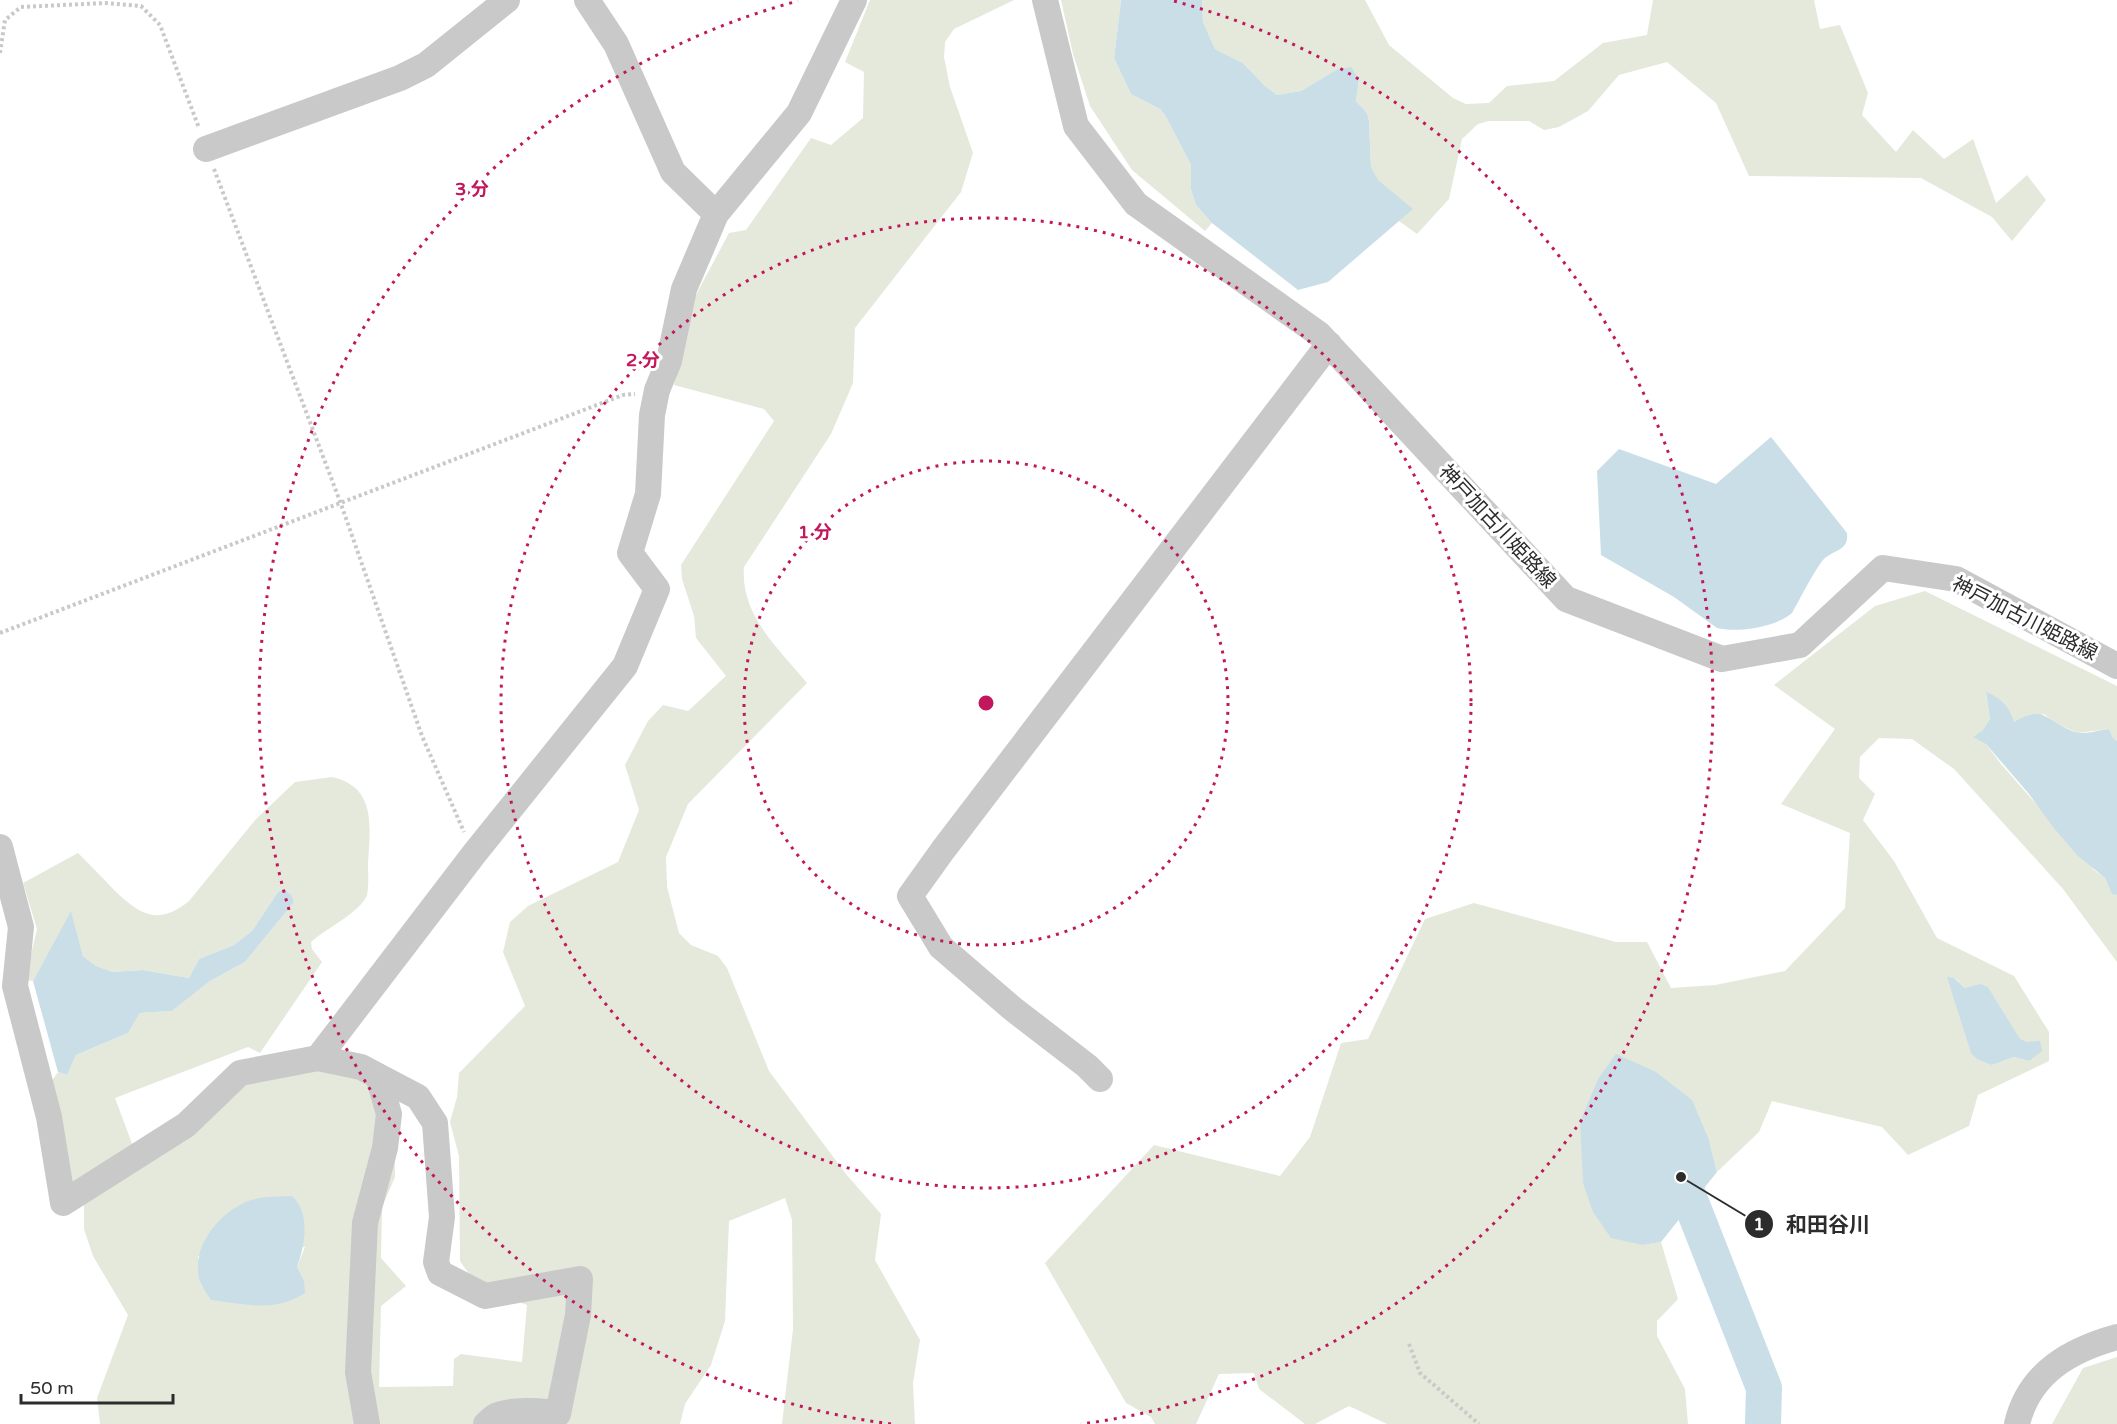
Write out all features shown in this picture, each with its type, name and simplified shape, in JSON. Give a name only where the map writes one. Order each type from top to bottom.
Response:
[{"type":"street","points":[[206,149],[400,78],[426,65],[507,0]]},
{"type":"street","points":[[587,0],[616,44],[673,172],[717,214]]},
{"type":"street","points":[[318,1058],[474,854],[625,666],[657,589],[630,553],[648,494],[652,415],[657,390],[669,361],[684,289],[717,214],[799,113],[854,0]]},
{"type":"street","name":"神戸加古川姫路線","points":[[1045,0],[1076,126],[1136,204],[1319,333],[1566,599],[1722,659],[1800,645],[1883,568],[1956,579],[2117,666]]},
{"type":"street","points":[[1100,1079],[941,947],[910,896],[1329,344]]},
{"type":"street","points":[[0,847],[21,927],[15,986],[49,1117],[63,1203],[186,1125],[240,1074],[318,1058],[361,1067],[418,1097],[435,1123],[442,1217],[436,1262],[440,1273],[485,1296],[580,1279],[578,1315],[558,1414],[548,1411],[507,1413],[494,1417],[486,1424]]},
{"type":"street","points":[[367,1424],[358,1372],[365,1223],[385,1148],[389,1114],[378,1076]]},
{"type":"street","points":[[2017,1424],[2031,1389],[2058,1362],[2090,1345],[2117,1337]]},
{"type":"path","points":[[0,53],[5,20],[21,7],[105,3],[141,6],[160,25],[341,504],[422,736],[474,854]]},
{"type":"path","points":[[0,633],[623,395],[657,390]]},
{"type":"path","points":[[1409,1344],[1420,1373],[1479,1424]]},
{"type":"shaded area","points":[[870,0],[1014,0],[954,29],[945,42],[944,57],[950,87],[973,153],[961,192],[855,328],[853,383],[831,434],[744,567],[744,584],[755,616],[774,644],[807,683],[688,804],[666,857],[667,887],[679,933],[691,945],[718,956],[727,968],[769,1071],[846,1174],[881,1214],[875,1260],[920,1340],[913,1383],[915,1424],[782,1424],[793,1329],[792,1220],[785,1198],[729,1221],[725,1321],[711,1365],[685,1404],[680,1424],[100,1424],[97,1398],[128,1315],[93,1256],[84,1229],[84,1204],[243,1084],[324,1068],[394,1089],[395,1177],[382,1207],[381,1258],[406,1286],[381,1306],[379,1387],[453,1386],[454,1359],[461,1354],[522,1362],[527,1305],[481,1285],[460,1261],[459,1156],[450,1122],[457,1097],[459,1073],[525,1006],[503,952],[510,922],[528,906],[618,862],[639,810],[625,765],[648,721],[663,705],[688,711],[726,676],[696,638],[694,616],[682,579],[681,565],[774,421],[764,409],[674,385],[689,308],[729,233],[746,230],[811,138],[831,145],[863,118],[864,72],[845,62]],"holes":[[[305,1247],[297,1267],[304,1280],[202,1287],[198,1272],[198,1256]]]},
{"type":"shaded area","points":[[1061,0],[1121,0],[1114,58],[1131,94],[1160,109],[1165,115],[1191,165],[1191,190],[1196,205],[1212,223],[1205,231],[1132,170],[1090,106],[1073,54]]},
{"type":"shaded area","points":[[1202,0],[1365,0],[1389,45],[1453,98],[1466,104],[1489,103],[1507,86],[1554,81],[1603,43],[1647,35],[1653,0],[1814,0],[1820,29],[1840,25],[1868,93],[1862,115],[1896,152],[1913,130],[1944,159],[1973,139],[1996,203],[2027,175],[2046,200],[2012,241],[1992,217],[1921,178],[1749,176],[1716,103],[1667,62],[1619,75],[1588,111],[1559,127],[1544,130],[1529,121],[1489,121],[1478,124],[1462,139],[1449,199],[1417,234],[1399,221],[1412,209],[1378,181],[1371,167],[1369,120],[1367,113],[1356,101],[1359,79],[1336,70],[1301,91],[1277,95],[1243,63],[1215,49],[1203,22]]},
{"type":"shaded area","points":[[1925,591],[2117,686],[2117,741],[2109,729],[2078,733],[2059,725],[2044,714],[2014,722],[1986,693],[1990,719],[1982,731],[1986,744],[2001,764],[2094,870],[2105,878],[2112,893],[2117,895],[2117,962],[2063,889],[1954,769],[1912,739],[1879,738],[1860,757],[1859,778],[1875,794],[1863,820],[1894,861],[1937,938],[2014,976],[2049,1032],[2049,1061],[1978,1095],[1969,1126],[1908,1155],[1882,1127],[1772,1101],[1759,1132],[1717,1172],[1709,1140],[1643,1245],[1661,1242],[1678,1299],[1657,1321],[1657,1336],[1685,1389],[1688,1424],[1387,1424],[1349,1406],[1315,1424],[1305,1424],[1259,1389],[1254,1373],[1219,1374],[1196,1424],[1155,1424],[1151,1417],[1126,1403],[1045,1263],[1154,1145],[1280,1176],[1310,1137],[1341,1043],[1368,1039],[1425,919],[1474,903],[1616,942],[1647,942],[1671,988],[1715,985],[1785,971],[1845,908],[1850,833],[1781,804],[1835,729],[1774,685],[1875,606]],"holes":[[[1955,978],[1965,988],[1988,987],[2020,1040],[2027,1042],[2029,1061],[2014,1057],[1992,1065]]]},
{"type":"shaded area","points":[[332,777],[347,782],[357,790],[368,810],[370,836],[368,884],[364,901],[351,914],[311,942],[312,949],[322,962],[260,1053],[248,1047],[115,1098],[134,1149],[71,1194],[49,1085],[58,1072],[67,1075],[76,1055],[128,1033],[140,1013],[172,1011],[210,981],[245,962],[294,902],[278,892],[252,931],[234,945],[199,959],[189,978],[143,970],[111,972],[96,966],[83,956],[71,912],[33,981],[25,980],[37,929],[23,883],[78,853],[132,906],[150,914],[168,913],[189,901],[256,819],[295,782]]},
{"type":"shaded area","points":[[2117,1357],[2117,1424],[2052,1424],[2083,1368]]},
{"type":"water","points":[[1121,0],[1202,0],[1203,22],[1215,49],[1243,63],[1277,95],[1301,91],[1336,70],[1351,67],[1359,79],[1356,101],[1367,113],[1369,120],[1371,167],[1378,180],[1413,209],[1328,282],[1298,290],[1212,223],[1196,205],[1191,190],[1191,165],[1165,115],[1160,109],[1131,94],[1114,58]]},
{"type":"water","points":[[1771,437],[1847,533],[1844,546],[1824,559],[1792,613],[1785,618],[1756,628],[1735,630],[1717,628],[1674,597],[1601,555],[1597,471],[1619,449],[1716,484]]},
{"type":"water","points":[[1986,692],[2004,703],[2014,722],[2033,714],[2040,714],[2079,733],[2109,729],[2117,741],[2117,895],[2112,894],[2105,878],[2077,855],[1986,744],[1973,737],[1982,731],[1990,719]]},
{"type":"water","points":[[285,890],[294,902],[245,962],[210,981],[172,1011],[140,1013],[128,1033],[76,1055],[67,1075],[58,1072],[33,981],[71,911],[83,956],[96,966],[112,972],[143,970],[189,978],[199,959],[234,945],[252,931],[278,892]]},
{"type":"water","points":[[1947,977],[1954,978],[1965,988],[1980,984],[1988,987],[2020,1039],[2027,1042],[2040,1041],[2042,1051],[2029,1061],[2014,1057],[1992,1065],[1977,1059],[1971,1053]]},
{"type":"water","points":[[1616,1054],[1656,1072],[1692,1100],[1709,1140],[1717,1172],[1661,1242],[1643,1245],[1611,1238],[1593,1212],[1583,1183],[1580,1122],[1598,1079]]},
{"type":"water","points":[[292,1196],[302,1211],[304,1220],[304,1239],[297,1267],[304,1280],[305,1293],[282,1303],[259,1306],[211,1300],[199,1279],[198,1259],[207,1236],[214,1226],[233,1209],[244,1203],[264,1197]]},
{"type":"waterway","points":[[1670,1161],[1681,1177],[1764,1388],[1763,1424]]},
{"type":"place","name":"和田谷川","points":[[1681,1177]]}]
